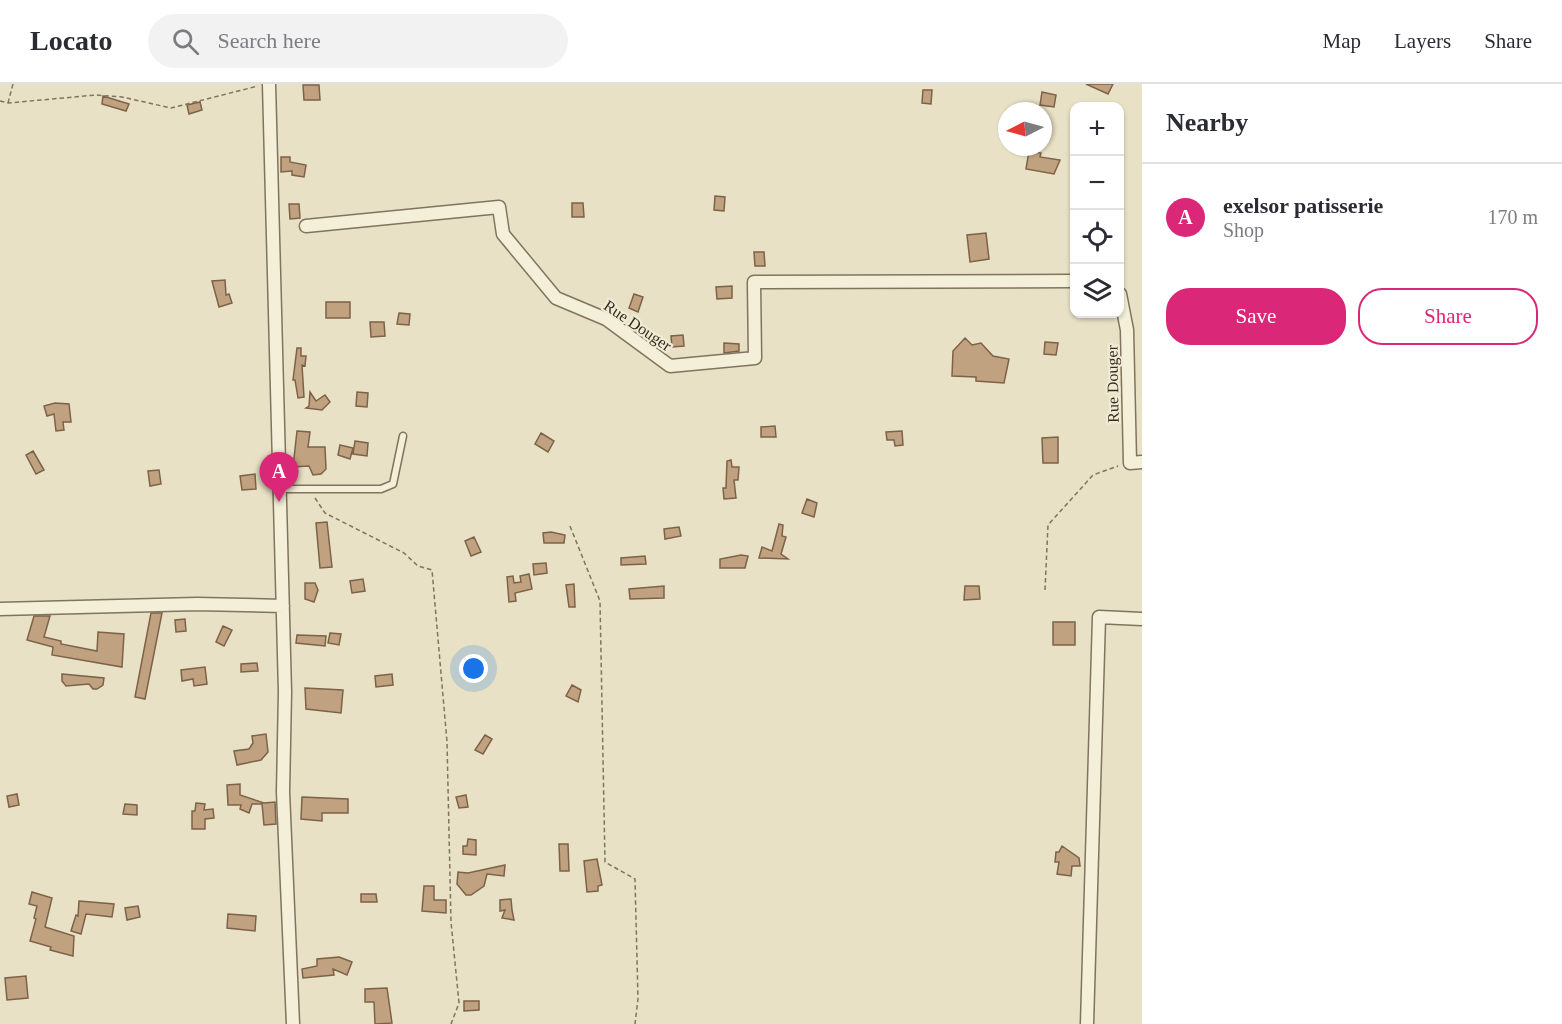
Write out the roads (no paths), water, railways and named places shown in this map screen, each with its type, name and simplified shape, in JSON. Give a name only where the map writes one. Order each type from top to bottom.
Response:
[{"type":"street","points":[[268,84],[285,692],[282,792],[293,1024]]},
{"type":"street","name":"Rue Douger","points":[[306,226],[499,207],[503,234],[556,298],[606,319],[670,366],[755,358],[754,282],[1070,281]]},
{"type":"street","name":"Rue Douger","points":[[1124,316],[1127,330],[1136,462]]},
{"type":"street","points":[[0,609],[197,604],[283,606]]},
{"type":"street","points":[[1087,1024],[1099,617],[1142,620]]},
{"type":"lane","points":[[279,489],[381,489],[393,484],[403,436]]},
{"type":"place","name":"exelsor patisserie","points":[[279,502]]}]
